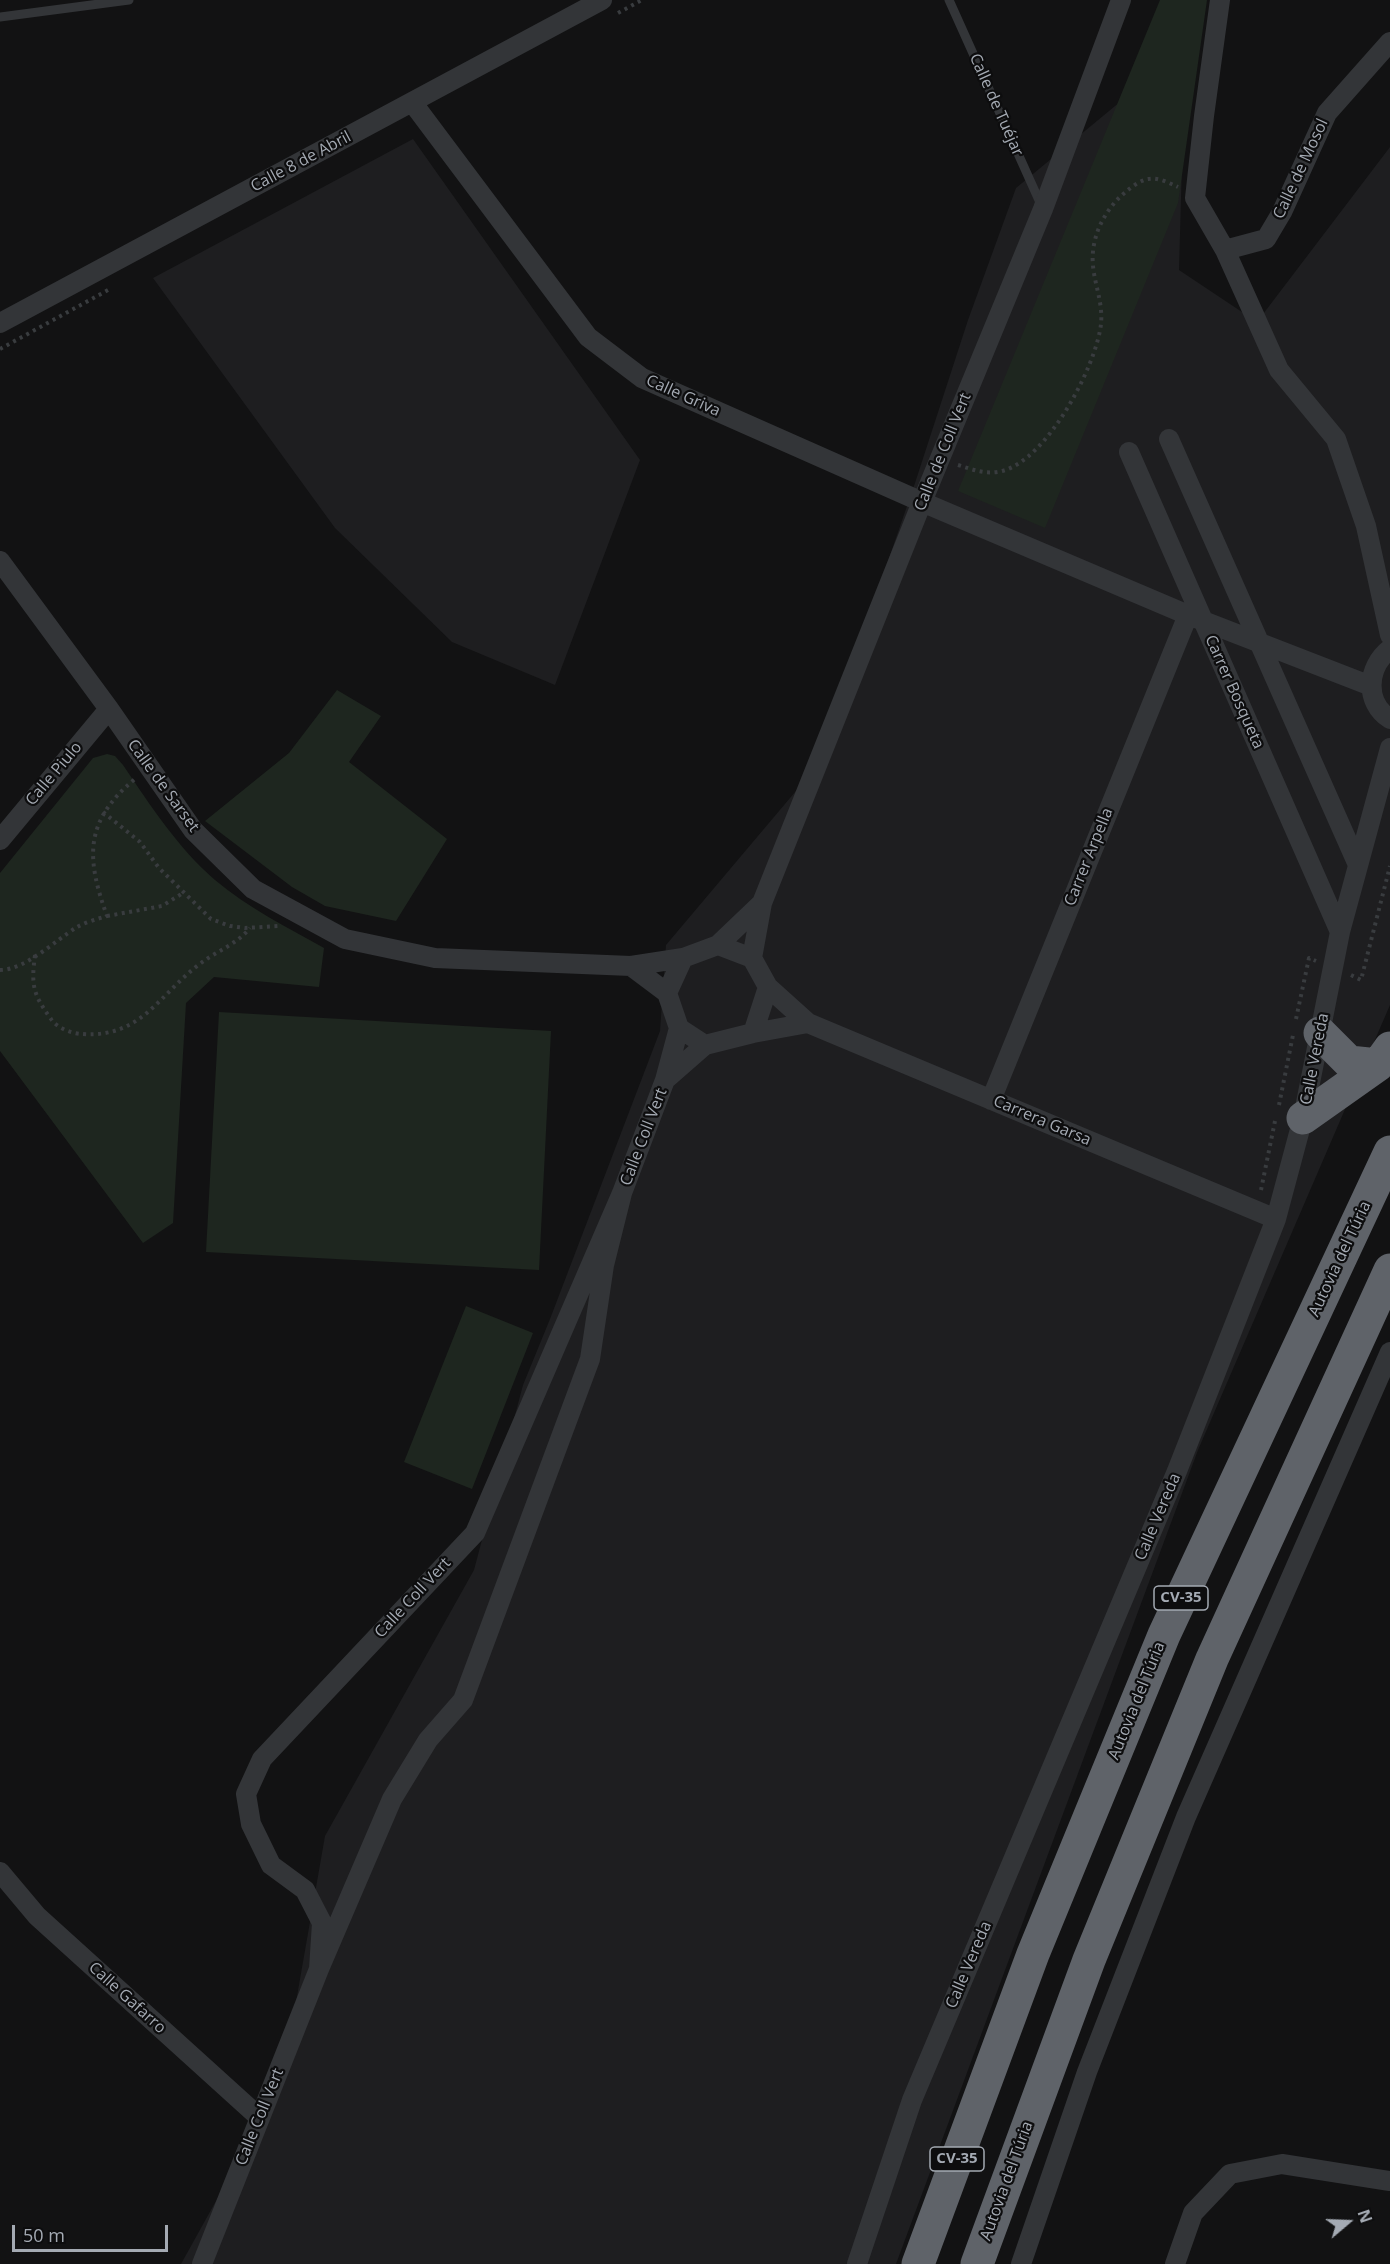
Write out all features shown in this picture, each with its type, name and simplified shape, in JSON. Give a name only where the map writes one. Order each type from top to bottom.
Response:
[{"type":"highway","points":[[1320,1033],[1349,1062],[1384,1057]]},
{"type":"highway","points":[[1303,1118],[1384,1057]]},
{"type":"highway","name":"Autovia del Túria","points":[[918,2264],[1033,1954],[1164,1635],[1390,1152]]},
{"type":"highway","name":"Autovia del Túria","points":[[977,2264],[1089,1960],[1212,1659],[1390,1270]]},
{"type":"street","name":"Calle 8 de Abril","points":[[0,323],[602,0]]},
{"type":"street","name":"Calle de Coll Vert","points":[[752,958],[762,903],[922,502],[1043,209],[1121,0]]},
{"type":"street","points":[[1220,0],[1195,198],[1225,250],[1279,370],[1336,439],[1366,526],[1390,635]]},
{"type":"street","name":"Calle de Mosol","points":[[1225,250],[1266,239],[1282,212],[1327,113],[1390,42]]},
{"type":"street","name":"Calle Griva","points":[[412,102],[588,337],[642,378],[922,502],[1195,617],[1371,686]]},
{"type":"street","points":[[1169,439],[1358,865]]},
{"type":"street","name":"Carrer Bosqueta","points":[[1129,452],[1195,617],[1340,932]]},
{"type":"street","name":"Calle de Sarset","points":[[0,561],[109,709],[193,830],[253,889],[345,939],[435,958],[631,966],[683,958]]},
{"type":"street","name":"Carrer Arpella","points":[[990,1100],[1195,617]]},
{"type":"street","points":[[1390,649],[1376,663],[1371,686],[1373,698],[1390,719]]},
{"type":"street","name":"Calle Piulo","points":[[0,840],[109,709]]},
{"type":"street","name":"Calle Vereda","points":[[857,2264],[912,2100],[1178,1472],[1276,1219],[1303,1118],[1340,932],[1390,748]]},
{"type":"street","name":"Calle de Coll Vert","points":[[718,945],[762,903]]},
{"type":"street","points":[[667,993],[683,958],[718,945],[752,958],[768,987],[753,1033]]},
{"type":"street","points":[[631,966],[667,993],[679,1028],[705,1045],[808,1023]]},
{"type":"street","name":"Carrera Garsa","points":[[768,987],[808,1023],[1276,1219]]},
{"type":"street","name":"Calle Coll Vert","points":[[319,1969],[322,1923],[305,1890],[271,1865],[251,1824],[246,1794],[262,1759],[475,1533],[622,1194],[665,1080],[679,1028]]},
{"type":"street","name":"Calle Coll Vert","points":[[665,1080],[705,1045]]},
{"type":"street","name":"Calle Coll Vert","points":[[202,2264],[319,1969],[392,1799],[428,1740],[463,1700],[590,1359],[604,1265],[622,1194]]},
{"type":"street","points":[[1021,2264],[1087,2072],[1186,1817],[1390,1352]]},
{"type":"street","name":"Calle Gafarro","points":[[0,1872],[38,1916],[260,2118]]},
{"type":"street","points":[[1175,2264],[1193,2213],[1230,2174],[1282,2164],[1390,2181]]},
{"type":"lane","points":[[0,17],[129,0]]},
{"type":"lane","name":"Calle de Tuéjar","points":[[949,0],[1043,209]]},
{"type":"path","points":[[940,458],[985,474],[1005,471],[1035,449],[1064,414],[1094,357],[1101,323],[1100,295],[1093,264],[1100,225],[1107,211],[1134,185],[1148,179],[1162,180],[1196,195]]},
{"type":"path","points":[[107,916],[95,884],[93,846],[98,821],[103,812],[133,780]]},
{"type":"path","points":[[103,812],[140,842],[159,868],[211,919],[230,926],[249,928],[282,925]]},
{"type":"path","points":[[0,970],[9,970],[79,926],[107,916],[162,906],[183,893]]},
{"type":"path","points":[[35,955],[32,976],[36,999],[55,1025],[77,1034],[101,1035],[126,1028],[150,1011],[200,963],[243,937],[249,928]]},
{"type":"shaded area","points":[[1160,0],[1207,0],[1178,203],[1045,528],[958,491]]},
{"type":"shaded area","points":[[1138,87],[1184,92],[1179,270],[1257,322],[1390,147],[1390,1005],[1198,1450],[896,2264],[181,2264],[282,2082],[325,1836],[474,1570],[523,1385],[660,1031],[666,945],[817,766],[915,483],[968,320],[1016,188]]},
{"type":"shaded area","points":[[413,139],[640,460],[555,685],[452,642],[335,528],[153,278]]},
{"type":"shaded area","points":[[337,690],[381,716],[349,762],[447,839],[396,921],[325,906],[292,887],[205,821],[289,753]]},
{"type":"shaded area","points":[[107,754],[115,756],[123,765],[177,840],[215,880],[254,908],[324,948],[319,987],[214,977],[186,1003],[173,1223],[143,1243],[0,1051],[0,873],[93,758]]},
{"type":"shaded area","points":[[219,1012],[551,1031],[539,1270],[206,1252]]},
{"type":"shaded area","points":[[466,1306],[533,1333],[472,1489],[404,1462]]}]
